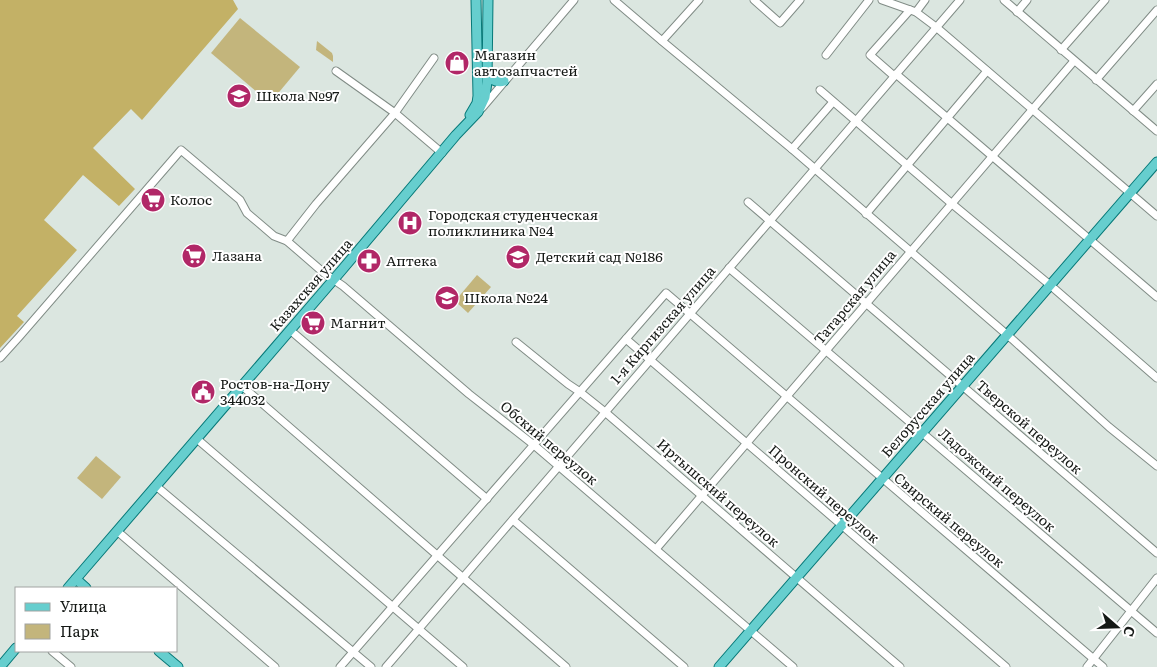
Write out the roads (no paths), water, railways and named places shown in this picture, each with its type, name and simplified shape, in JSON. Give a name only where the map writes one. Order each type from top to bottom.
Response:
[{"type":"main road","points":[[456,135],[474,108],[478,96],[476,0]]},
{"type":"main road","points":[[478,112],[485,97],[488,0]]},
{"type":"main road","points":[[487,74],[498,82],[504,81]]},
{"type":"main road","name":"Казахская улица","points":[[69,587],[442,154],[456,135],[478,112]]},
{"type":"main road","name":"Белорусская улица","points":[[720,667],[1157,162]]},
{"type":"main road","points":[[76,579],[85,587]]},
{"type":"main road","points":[[0,667],[15,649]]},
{"type":"main road","points":[[160,652],[178,667]]},
{"type":"street","name":"Казахская улица","points":[[478,112],[574,0]]},
{"type":"street","points":[[614,0],[792,149],[1007,335],[1109,427],[1157,466]]},
{"type":"street","points":[[662,41],[699,0]]},
{"type":"street","points":[[754,0],[780,23],[800,0]]},
{"type":"street","points":[[826,55],[868,0]]},
{"type":"street","points":[[882,0],[899,3],[936,27],[1157,216]]},
{"type":"street","points":[[925,0],[870,55],[948,118],[1157,297]]},
{"type":"street","name":"1-я Киргизская улица","points":[[386,667],[960,0]]},
{"type":"street","points":[[1004,0],[1157,131]]},
{"type":"street","points":[[1017,12],[1028,0]]},
{"type":"street","points":[[1061,50],[1105,0]]},
{"type":"street","points":[[1096,80],[1157,10]]},
{"type":"street","points":[[287,240],[395,113],[434,58]]},
{"type":"street","name":"Татарская улица","points":[[656,549],[1074,61]]},
{"type":"street","points":[[336,71],[395,113],[442,154]]},
{"type":"street","points":[[866,214],[987,71]]},
{"type":"street","points":[[1133,111],[1157,84]]},
{"type":"street","points":[[820,90],[951,204],[1050,285],[1157,378]]},
{"type":"street","points":[[792,149],[833,102]]},
{"type":"street","name":"Обский переулок","points":[[0,358],[181,150],[240,200],[247,213],[274,236],[287,240],[343,286],[469,394],[559,466],[793,667]]},
{"type":"street","name":"Тверской переулок","points":[[748,202],[1157,553]]},
{"type":"street","name":"Ладожский переулок","points":[[729,268],[1157,633]]},
{"type":"street","name":"Свирский переулок","points":[[626,339],[666,293],[1103,667]]},
{"type":"street","points":[[290,330],[487,499]]},
{"type":"street","points":[[340,667],[626,339]]},
{"type":"street","name":"Пронский переулок","points":[[626,339],[1006,667]]},
{"type":"street","name":"Иртышский переулок","points":[[516,342],[605,412],[900,667]]},
{"type":"street","points":[[242,386],[566,667]]},
{"type":"street","points":[[197,439],[462,667]]},
{"type":"street","points":[[156,486],[371,667]]},
{"type":"street","points":[[513,520],[684,667]]},
{"type":"street","points":[[117,531],[276,667]]},
{"type":"street","points":[[1088,667],[1157,578]]},
{"type":"street","points":[[53,652],[71,667]]},
{"type":"place","name":"Магазин автозапчастей","points":[[457,63]]},
{"type":"place","name":"Школа №97","points":[[239,96]]},
{"type":"place","name":"Колос","points":[[153,200]]},
{"type":"place","name":"Городская студенческая поликлиника №4","points":[[410,223]]},
{"type":"place","name":"Лазана","points":[[194,256]]},
{"type":"place","name":"Детский сад №186","points":[[518,257]]},
{"type":"place","name":"Аптека","points":[[369,261]]},
{"type":"place","name":"Школа №24","points":[[447,298]]},
{"type":"place","name":"Магнит","points":[[313,323]]},
{"type":"place","name":"Ростов-на-Дону 344032","points":[[203,392]]}]
